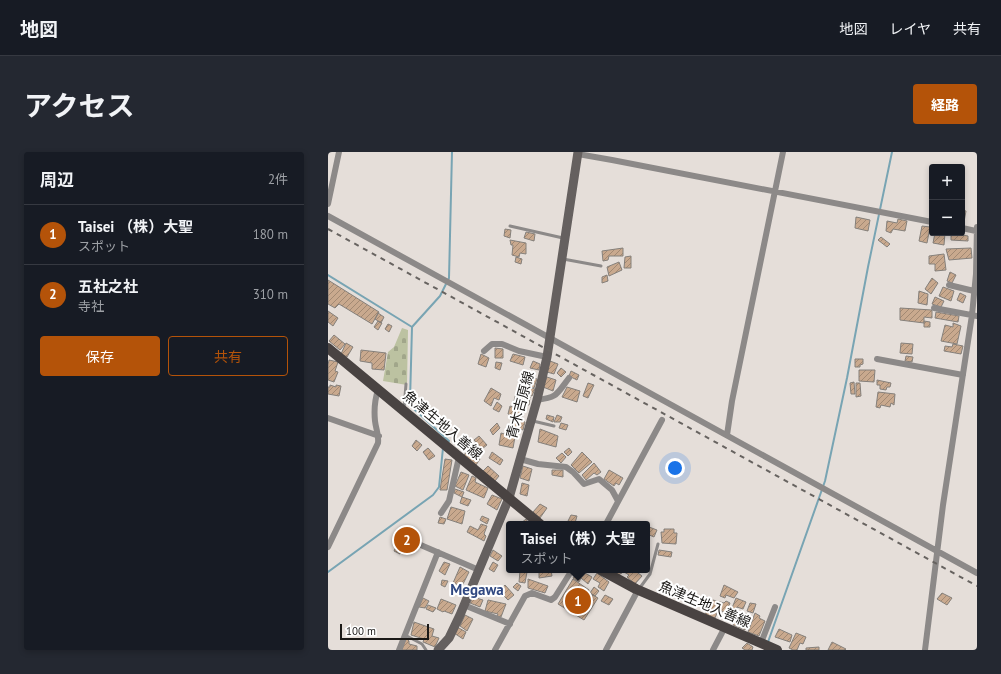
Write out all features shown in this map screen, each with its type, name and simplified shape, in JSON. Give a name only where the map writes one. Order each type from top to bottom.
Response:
[{"type":"main road","name":"青木吉原線","points":[[438,650],[449,638],[509,498],[537,400],[547,357],[578,153]]},
{"type":"main road","name":"魚津生地入善線","points":[[328,348],[536,521]]},
{"type":"main road","name":"魚津生地入善線","points":[[607,573],[638,590],[769,647]]},
{"type":"street","points":[[328,204],[339,152]]},
{"type":"street","points":[[727,435],[732,401],[783,152]]},
{"type":"street","points":[[578,153],[929,221]]},
{"type":"street","points":[[328,216],[977,573]]},
{"type":"street","points":[[925,650],[937,551],[963,375],[975,315],[974,291],[977,228],[965,228]]},
{"type":"street","points":[[949,284],[974,291]]},
{"type":"street","points":[[934,308],[975,315]]},
{"type":"street","points":[[484,351],[492,344],[502,344],[520,351],[547,357]]},
{"type":"street","points":[[877,359],[963,375]]},
{"type":"street","points":[[537,400],[555,396],[569,378]]},
{"type":"street","points":[[328,547],[378,443],[379,436],[375,423],[375,411],[378,390]]},
{"type":"street","points":[[328,418],[379,436]]},
{"type":"street","points":[[608,521],[662,420]]},
{"type":"street","points":[[441,513],[449,501],[460,457]]},
{"type":"street","points":[[520,459],[538,464],[566,467],[584,484],[598,479],[612,490],[618,501]]},
{"type":"street","points":[[416,543],[479,570]]},
{"type":"street","points":[[399,650],[438,552]]},
{"type":"street","points":[[495,650],[525,596],[532,593],[551,600],[555,597],[570,573]]},
{"type":"street","points":[[606,650],[638,590]]},
{"type":"street","points":[[464,605],[510,624]]},
{"type":"street","points":[[769,647],[774,607]]},
{"type":"street","points":[[713,650],[725,627]]},
{"type":"lane","points":[[510,226],[564,238]]},
{"type":"lane","points":[[562,259],[601,266]]},
{"type":"lane","points":[[404,411],[406,384]]},
{"type":"lane","points":[[531,421],[554,426]]},
{"type":"lane","points":[[638,590],[650,574],[658,544]]},
{"type":"lane","points":[[405,634],[422,644],[426,650]]},
{"type":"green space","points":[[402,328],[408,330],[407,385],[383,381],[388,352],[394,347]]},
{"type":"building","points":[[856,217],[870,220],[868,231],[855,228]]},
{"type":"building","points":[[898,219],[907,221],[905,231],[893,229],[891,233],[886,231],[887,221],[897,223]]},
{"type":"building","points":[[922,226],[929,227],[927,243],[919,241]]},
{"type":"building","points":[[505,229],[511,230],[510,238],[504,236]]},
{"type":"building","points":[[526,232],[535,234],[534,241],[524,238]]},
{"type":"building","points":[[934,236],[945,236],[944,245],[933,243]]},
{"type":"building","points":[[951,236],[968,236],[968,241],[951,240]]},
{"type":"building","points":[[881,237],[890,244],[887,247],[878,240]]},
{"type":"building","points":[[510,240],[526,243],[526,254],[520,253],[519,257],[512,255],[513,245],[511,245]]},
{"type":"building","points":[[623,248],[623,256],[609,256],[608,260],[603,261],[602,251]]},
{"type":"building","points":[[971,248],[972,258],[949,260],[946,249]]},
{"type":"building","points":[[944,254],[946,270],[935,271],[935,264],[929,264],[929,256]]},
{"type":"building","points":[[631,256],[631,268],[624,268],[625,257]]},
{"type":"building","points":[[516,257],[522,259],[521,264],[515,262]]},
{"type":"building","points":[[619,262],[622,270],[609,276],[607,267]]},
{"type":"building","points":[[950,272],[956,275],[952,283],[947,281]]},
{"type":"building","points":[[607,275],[608,281],[602,283],[602,277]]},
{"type":"building","points":[[932,278],[938,283],[931,294],[925,289]]},
{"type":"building","points":[[328,280],[379,312],[372,324],[339,304],[335,308],[328,304]]},
{"type":"building","points":[[943,287],[954,291],[951,301],[939,296]]},
{"type":"building","points":[[919,291],[928,294],[927,305],[918,303]]},
{"type":"building","points":[[960,293],[966,296],[963,303],[957,300]]},
{"type":"building","points":[[935,297],[944,301],[941,307],[932,304]]},
{"type":"building","points":[[900,308],[932,310],[932,318],[924,317],[924,323],[900,320]]},
{"type":"building","points":[[328,311],[338,318],[333,326],[328,322]]},
{"type":"building","points":[[936,312],[959,316],[958,322],[935,318]]},
{"type":"building","points":[[378,313],[384,317],[381,323],[375,319]]},
{"type":"building","points":[[378,321],[382,323],[378,330],[374,327]]},
{"type":"building","points":[[924,321],[930,322],[930,327],[924,327]]},
{"type":"building","points":[[953,323],[961,326],[957,344],[941,341],[945,325],[953,327]]},
{"type":"building","points":[[388,324],[392,326],[389,332],[385,329]]},
{"type":"building","points":[[334,335],[345,344],[340,350],[329,341]]},
{"type":"building","points":[[346,343],[353,347],[347,357],[341,354]]},
{"type":"building","points":[[901,343],[913,344],[912,354],[900,353]]},
{"type":"building","points":[[953,344],[963,346],[961,354],[944,351],[945,346],[952,347]]},
{"type":"building","points":[[495,348],[503,349],[503,358],[495,358]]},
{"type":"building","points":[[361,350],[386,353],[384,370],[372,369],[372,363],[360,361]]},
{"type":"building","points":[[481,354],[489,358],[486,367],[478,364]]},
{"type":"building","points":[[513,354],[525,357],[523,365],[510,361]]},
{"type":"building","points":[[906,356],[913,357],[912,362],[905,361]]},
{"type":"building","points":[[855,359],[863,359],[863,364],[860,365],[860,367],[855,367]]},
{"type":"building","points":[[329,360],[338,362],[335,371],[338,372],[334,382],[328,380]]},
{"type":"building","points":[[533,361],[540,364],[539,370],[530,368]]},
{"type":"building","points":[[550,361],[558,364],[554,374],[547,372]]},
{"type":"building","points":[[496,362],[502,363],[500,370],[495,368]]},
{"type":"building","points":[[561,368],[566,372],[561,377],[557,373]]},
{"type":"building","points":[[859,370],[875,370],[874,382],[859,381]]},
{"type":"building","points":[[571,371],[579,375],[577,380],[569,376]]},
{"type":"building","points":[[526,374],[537,379],[534,388],[522,383]]},
{"type":"building","points":[[547,377],[556,380],[553,391],[543,387]]},
{"type":"building","points":[[877,380],[891,383],[890,387],[887,387],[886,390],[880,389],[880,385],[877,385]]},
{"type":"building","points":[[854,382],[855,394],[851,394],[850,383]]},
{"type":"building","points":[[588,383],[594,385],[588,398],[583,396]]},
{"type":"building","points":[[856,383],[860,383],[861,396],[856,397]]},
{"type":"building","points":[[330,385],[336,387],[336,385],[341,386],[339,396],[328,394],[328,387],[330,387]]},
{"type":"building","points":[[520,385],[535,389],[532,396],[518,391]]},
{"type":"building","points":[[567,387],[580,391],[577,402],[562,397]]},
{"type":"building","points":[[491,388],[501,394],[499,400],[494,398],[491,406],[484,401]]},
{"type":"building","points":[[878,392],[895,394],[894,405],[891,403],[890,407],[881,405],[880,408],[876,407]]},
{"type":"building","points":[[516,393],[530,397],[529,405],[514,401]]},
{"type":"building","points":[[497,402],[502,406],[499,412],[493,409]]},
{"type":"building","points":[[510,406],[524,411],[521,419],[508,414]]},
{"type":"building","points":[[547,415],[554,417],[553,422],[546,419]]},
{"type":"building","points":[[557,415],[562,417],[560,422],[554,422]]},
{"type":"building","points":[[513,419],[525,422],[523,430],[512,426]]},
{"type":"building","points":[[497,423],[500,428],[493,435],[490,430]]},
{"type":"building","points":[[561,423],[568,425],[566,430],[559,428]]},
{"type":"building","points":[[540,429],[558,436],[556,447],[538,442]]},
{"type":"building","points":[[501,433],[515,437],[513,448],[499,445]]},
{"type":"building","points":[[479,436],[487,445],[482,449],[474,440]]},
{"type":"building","points":[[416,440],[422,445],[417,451],[412,446]]},
{"type":"building","points":[[428,448],[435,456],[429,460],[423,452]]},
{"type":"building","points":[[569,448],[572,452],[568,456],[564,452]]},
{"type":"building","points":[[469,449],[480,459],[476,465],[464,455]]},
{"type":"building","points":[[492,452],[503,460],[500,465],[489,458]]},
{"type":"building","points":[[582,452],[592,462],[579,473],[571,465]]},
{"type":"building","points":[[562,453],[566,457],[561,463],[556,458]]},
{"type":"building","points":[[445,459],[452,460],[447,490],[440,490]]},
{"type":"building","points":[[594,463],[601,472],[597,475],[594,473],[586,480],[582,475]]},
{"type":"building","points":[[488,466],[499,476],[495,481],[483,471]]},
{"type":"building","points":[[523,466],[532,469],[529,481],[520,478]]},
{"type":"building","points":[[552,470],[563,470],[563,477],[552,475]]},
{"type":"building","points":[[609,470],[623,478],[619,485],[616,483],[614,486],[604,479]]},
{"type":"building","points":[[461,472],[469,475],[463,490],[455,486]]},
{"type":"building","points":[[472,476],[476,478],[475,482],[488,488],[484,498],[466,490]]},
{"type":"building","points":[[522,483],[529,485],[527,496],[520,494]]},
{"type":"building","points":[[455,489],[464,492],[462,497],[454,493]]},
{"type":"building","points":[[492,495],[502,499],[497,510],[487,504]]},
{"type":"building","points":[[462,497],[471,500],[468,506],[460,503]]},
{"type":"building","points":[[540,504],[547,508],[540,518],[533,512]]},
{"type":"building","points":[[451,507],[465,511],[462,524],[447,519]]},
{"type":"building","points":[[571,515],[577,516],[576,521],[568,521]]},
{"type":"building","points":[[482,516],[489,519],[487,524],[480,520]]},
{"type":"building","points":[[440,517],[446,519],[444,524],[438,523]]},
{"type":"building","points":[[481,524],[487,526],[484,534],[486,536],[484,541],[467,532],[470,526],[478,530]]},
{"type":"building","points":[[650,527],[657,530],[654,537],[650,535]]},
{"type":"building","points":[[664,529],[674,529],[674,533],[677,533],[676,544],[662,543],[661,532],[664,532]]},
{"type":"building","points":[[404,534],[415,541],[412,547],[400,540]]},
{"type":"building","points":[[396,547],[402,549],[400,554],[394,551]]},
{"type":"building","points":[[493,550],[502,556],[498,561],[490,556]]},
{"type":"building","points":[[659,550],[672,552],[671,557],[658,555]]},
{"type":"building","points":[[444,562],[450,564],[445,575],[439,571]]},
{"type":"building","points":[[493,562],[498,565],[494,572],[489,569]]},
{"type":"building","points":[[460,567],[469,572],[462,586],[453,583]]},
{"type":"building","points":[[520,573],[527,573],[525,583],[519,582]]},
{"type":"building","points":[[539,573],[552,573],[552,576],[539,578]]},
{"type":"building","points":[[585,573],[592,577],[588,584],[581,578]]},
{"type":"building","points":[[597,573],[609,582],[604,591],[598,587],[600,583],[593,579]]},
{"type":"building","points":[[626,573],[638,573],[642,576],[635,584],[627,577],[629,575]]},
{"type":"building","points":[[576,574],[581,578],[579,582],[573,578]]},
{"type":"building","points":[[528,579],[548,586],[545,593],[528,588]]},
{"type":"building","points":[[573,579],[589,590],[588,592],[598,598],[584,620],[558,604]]},
{"type":"building","points":[[442,580],[448,581],[445,587],[441,585]]},
{"type":"building","points":[[517,583],[521,586],[518,591],[513,587]]},
{"type":"building","points":[[505,585],[514,595],[508,600],[499,591]]},
{"type":"building","points":[[724,585],[738,592],[734,598],[726,595],[725,598],[720,596]]},
{"type":"building","points":[[456,586],[466,590],[464,594],[455,590]]},
{"type":"building","points":[[594,587],[599,591],[595,596],[590,593]]},
{"type":"building","points":[[942,593],[952,598],[947,605],[937,599]]},
{"type":"building","points":[[605,595],[613,599],[609,605],[601,601]]},
{"type":"building","points":[[473,597],[483,600],[480,607],[470,603]]},
{"type":"building","points":[[423,598],[429,601],[425,608],[419,607]]},
{"type":"building","points":[[736,598],[746,602],[743,609],[737,607],[737,610],[732,608]]},
{"type":"building","points":[[441,599],[456,605],[452,614],[437,609]]},
{"type":"building","points":[[488,600],[506,604],[501,617],[497,616],[498,614],[485,611]]},
{"type":"building","points":[[713,600],[724,603],[726,601],[730,603],[726,613],[722,611],[721,615],[709,610]]},
{"type":"building","points":[[750,603],[756,604],[753,613],[747,611]]},
{"type":"building","points":[[428,605],[436,608],[433,612],[426,609]]},
{"type":"building","points":[[707,610],[717,613],[715,618],[705,614]]},
{"type":"building","points":[[744,613],[751,616],[745,630],[733,625],[738,614],[742,616]]},
{"type":"building","points":[[755,613],[760,616],[759,618],[765,621],[759,636],[748,632]]},
{"type":"building","points":[[465,615],[473,619],[467,631],[460,626]]},
{"type":"building","points":[[414,622],[434,629],[432,636],[439,638],[435,647],[423,642],[424,639],[411,635]]},
{"type":"building","points":[[457,627],[466,632],[463,639],[454,633]]},
{"type":"building","points":[[779,629],[792,635],[790,642],[775,637]]},
{"type":"building","points":[[796,633],[806,637],[803,644],[800,643],[797,650],[793,650],[789,648]]},
{"type":"building","points":[[406,638],[409,641],[409,644],[417,646],[417,650],[402,650]]},
{"type":"building","points":[[832,642],[846,649],[828,650]]},
{"type":"building","points":[[747,643],[753,647],[752,650],[745,650],[742,648]]},
{"type":"building","points":[[819,647],[819,650],[806,650],[806,648]]},
{"type":"waterway","points":[[447,443],[449,441],[414,409],[410,401],[412,327],[440,296],[449,278],[452,152]]},
{"type":"waterway","points":[[768,642],[825,481],[892,152]]},
{"type":"waterway","points":[[328,275],[412,327]]},
{"type":"waterway","points":[[328,572],[433,495],[439,487],[443,448]]},
{"type":"railway","points":[[328,229],[977,586]]},
{"type":"place","name":"五社之社","points":[[407,540]]},
{"type":"place","name":"Taisei （株）大聖","points":[[578,601]]},
{"type":"district","name":"Megawa","points":[[477,590]]}]
